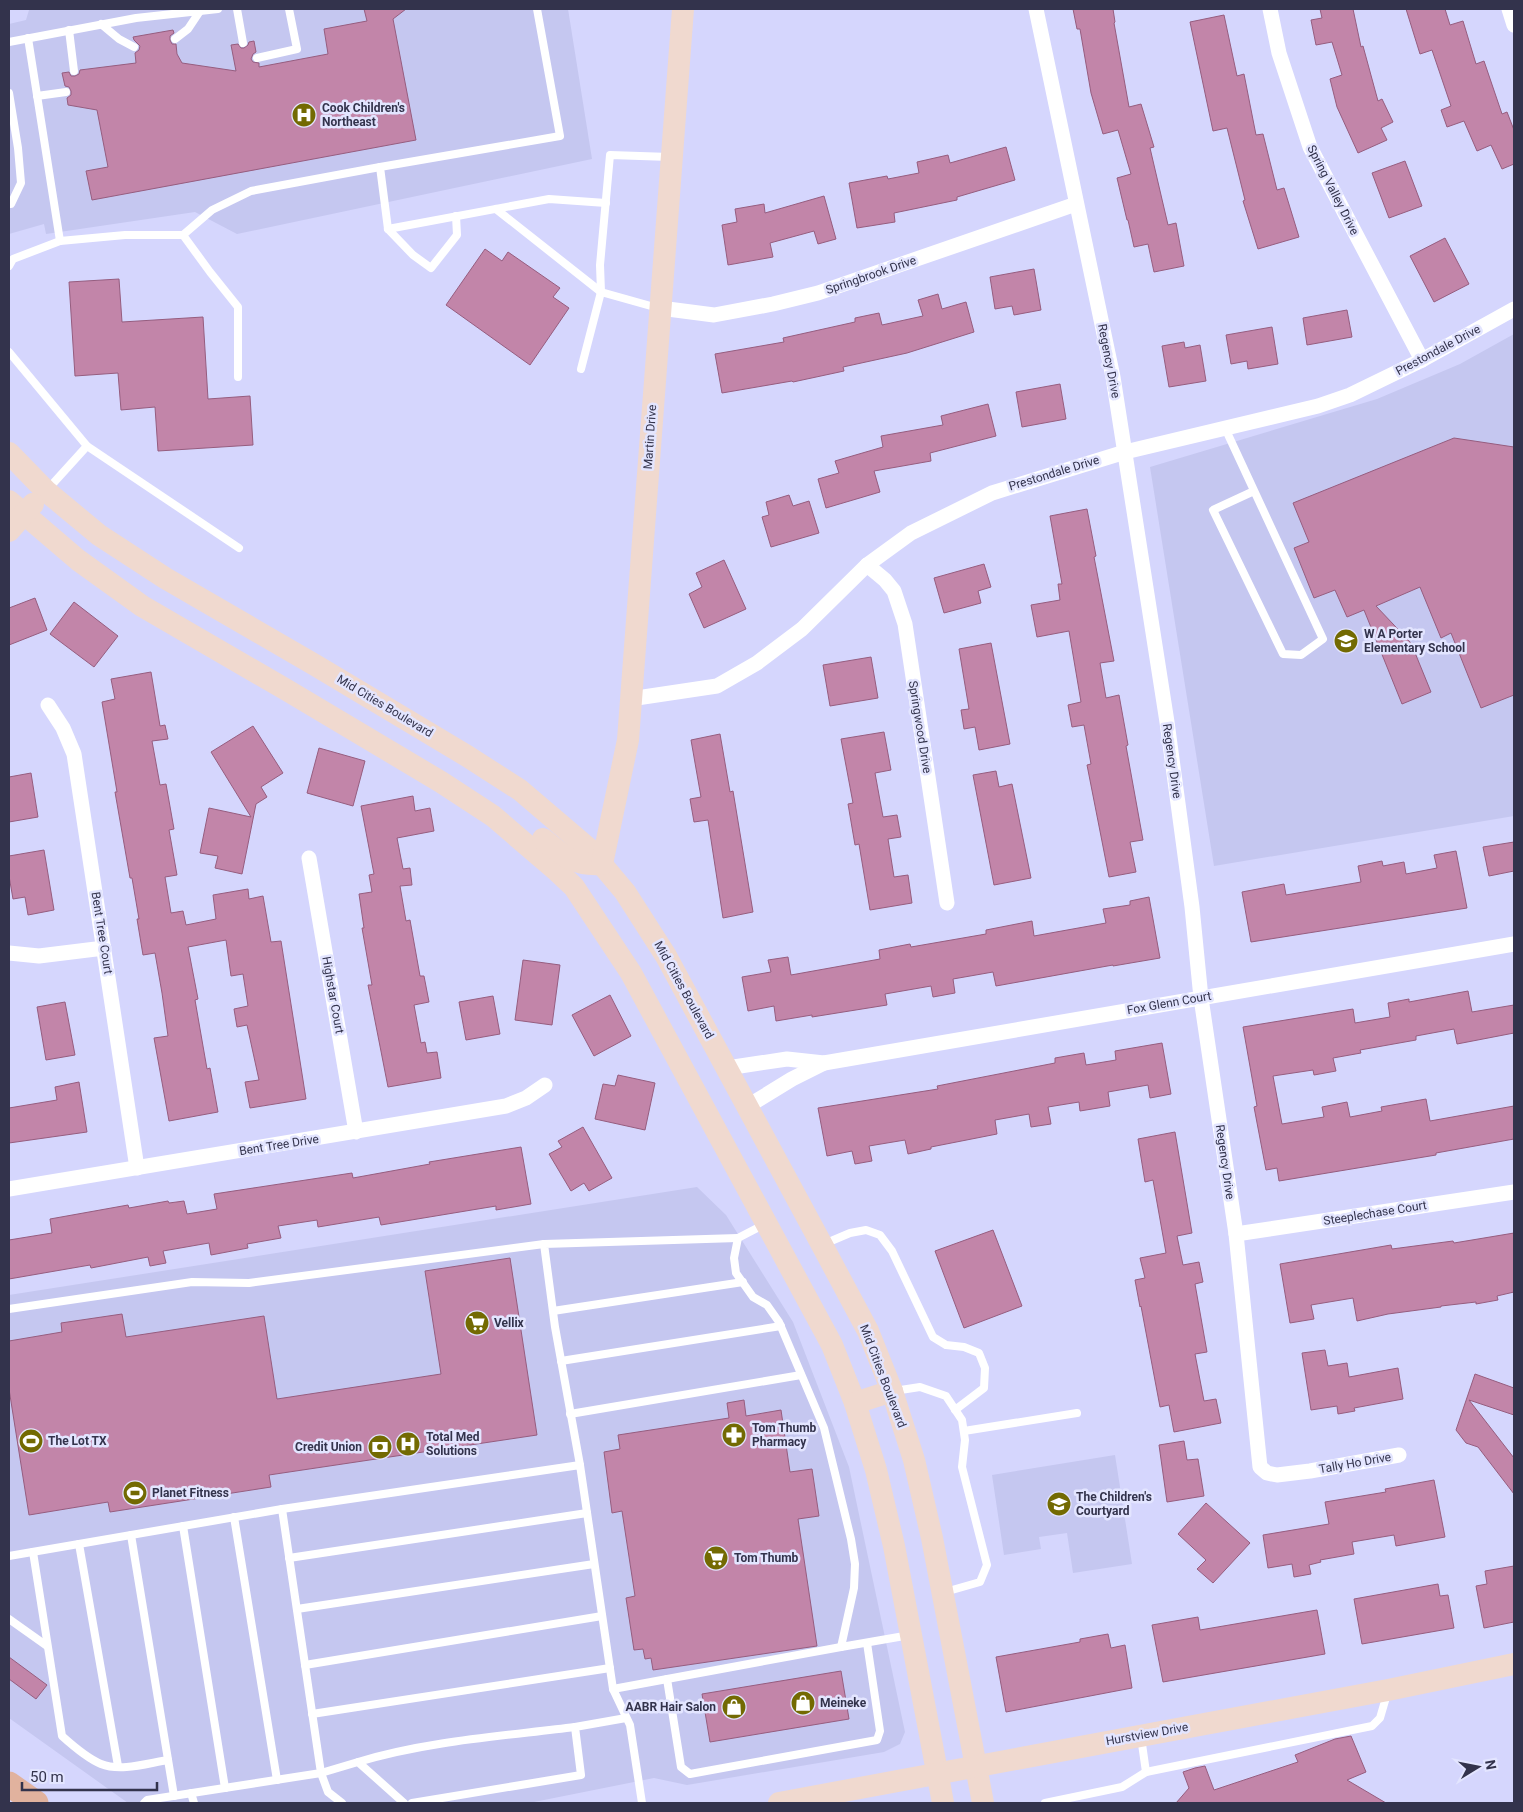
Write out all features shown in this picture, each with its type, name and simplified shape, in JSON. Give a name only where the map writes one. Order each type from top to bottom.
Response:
[{"type":"main road","name":"Martin Drive","points":[[602,864],[628,740],[683,9]]},
{"type":"main road","name":"Mid Cities Boulevard","points":[[9,453],[46,491],[99,535],[166,578],[316,665],[520,790],[588,848],[625,892],[666,956],[868,1331],[892,1392],[914,1460],[932,1538],[984,1803]]},
{"type":"main road","points":[[46,491],[14,515],[142,606],[286,689],[493,816],[574,887],[631,973],[832,1345],[855,1403],[876,1470],[894,1546],[944,1803]]},
{"type":"main road","points":[[476,805],[507,809],[563,857],[589,865],[602,864]]},
{"type":"main road","points":[[855,1403],[892,1392]]},
{"type":"main road","name":"Hurstview Drive","points":[[779,1803],[1388,1690],[1514,1664]]},
{"type":"main road","points":[[9,1784],[36,1803]]},
{"type":"street","name":"Regency Drive","points":[[1036,9],[1113,377],[1125,452],[1168,732],[1192,907],[1201,998],[1236,1234],[1260,1467],[1267,1473],[1277,1475],[1310,1471]]},
{"type":"street","name":"Spring Valley Drive","points":[[1270,9],[1279,53],[1310,147],[1422,360]]},
{"type":"street","points":[[1509,9],[1514,25]]},
{"type":"street","name":"Springbrook Drive","points":[[660,308],[714,315],[818,293],[1076,204]]},
{"type":"street","name":"Prestondale Drive","points":[[630,699],[717,686],[757,663],[802,629],[867,565],[911,533],[992,493],[1125,452],[1318,406],[1350,394],[1422,360],[1514,309]]},
{"type":"street","name":"Springwood Drive","points":[[867,565],[886,580],[894,591],[905,624],[947,903]]},
{"type":"street","name":"Bent Tree Court","points":[[48,705],[62,728],[74,754],[138,1168]]},
{"type":"street","name":"Highstar Court","points":[[309,858],[356,1132]]},
{"type":"street","name":"Fox Glenn Court","points":[[727,1068],[787,1059],[824,1063],[1514,944]]},
{"type":"street","points":[[9,953],[39,956],[104,948]]},
{"type":"street","name":"Fox Glenn Court","points":[[748,1106],[792,1079],[824,1063]]},
{"type":"street","name":"Bent Tree Drive","points":[[9,1189],[506,1106],[526,1098],[545,1085]]},
{"type":"street","name":"Steeplechase Court","points":[[1236,1234],[1514,1192]]},
{"type":"street","name":"Tally Ho Drive","points":[[1310,1471],[1399,1455]]},
{"type":"lane","points":[[9,42],[136,18],[218,9]]},
{"type":"lane","points":[[237,9],[243,43]]},
{"type":"lane","points":[[258,58],[297,49],[289,9]]},
{"type":"lane","points":[[9,266],[13,259],[60,241],[125,236],[183,235],[212,210],[251,191],[380,166],[560,136],[537,9]]},
{"type":"lane","points":[[175,39],[188,29],[200,11]]},
{"type":"lane","points":[[101,24],[118,39],[134,47]]},
{"type":"lane","points":[[68,30],[74,71]]},
{"type":"lane","points":[[28,38],[60,241]]},
{"type":"lane","points":[[37,96],[66,92]]},
{"type":"lane","points":[[9,93],[18,148],[21,183],[11,204],[9,204]]},
{"type":"lane","points":[[582,369],[601,292],[600,265],[610,155],[672,157]]},
{"type":"lane","points":[[380,166],[388,229],[413,256],[431,268],[457,235],[456,216]]},
{"type":"lane","points":[[388,229],[549,199],[606,203]]},
{"type":"lane","points":[[496,209],[601,292],[660,308]]},
{"type":"lane","points":[[183,235],[238,307],[238,376]]},
{"type":"lane","points":[[9,352],[87,446],[238,548]]},
{"type":"lane","points":[[1225,428],[1323,639],[1301,656],[1283,654],[1213,510],[1254,491]]},
{"type":"lane","points":[[46,491],[87,446]]},
{"type":"lane","points":[[9,1309],[192,1282],[249,1283],[544,1244],[738,1238],[767,1223]]},
{"type":"lane","points":[[822,1245],[850,1233],[866,1230],[880,1235],[892,1251],[933,1337],[946,1345],[964,1346],[979,1353],[985,1368],[984,1388],[955,1410]]},
{"type":"lane","points":[[738,1238],[734,1258],[736,1273],[753,1297],[767,1305],[781,1326],[824,1428],[851,1539],[855,1564],[854,1588],[842,1647]]},
{"type":"lane","points":[[544,1244],[561,1361],[580,1465],[613,1689],[630,1726],[642,1803]]},
{"type":"lane","points":[[553,1311],[742,1282]]},
{"type":"lane","points":[[561,1361],[781,1326]]},
{"type":"lane","points":[[570,1414],[801,1375]]},
{"type":"lane","points":[[892,1392],[920,1387],[946,1396],[962,1420],[965,1440],[962,1468],[987,1565],[980,1582],[943,1592]]},
{"type":"lane","points":[[964,1432],[1077,1414]]},
{"type":"lane","points":[[9,1555],[282,1509],[580,1465]]},
{"type":"lane","points":[[282,1509],[321,1773],[328,1792],[342,1803]]},
{"type":"lane","points":[[289,1558],[587,1513]]},
{"type":"lane","points":[[234,1518],[276,1780]]},
{"type":"lane","points":[[183,1526],[225,1788]]},
{"type":"lane","points":[[131,1535],[174,1796]]},
{"type":"lane","points":[[79,1544],[118,1766]]},
{"type":"lane","points":[[32,1552],[62,1736],[101,1764],[118,1766],[168,1760]]},
{"type":"lane","points":[[297,1609],[594,1564]]},
{"type":"lane","points":[[305,1665],[602,1616]]},
{"type":"lane","points":[[9,1619],[47,1646]]},
{"type":"lane","points":[[613,1689],[911,1635]]},
{"type":"lane","points":[[667,1679],[681,1767],[690,1774],[877,1740],[880,1731],[867,1643]]},
{"type":"lane","points":[[312,1714],[610,1668]]},
{"type":"lane","points":[[1045,1803],[1122,1787],[1146,1772],[1372,1726],[1380,1718],[1388,1690]]},
{"type":"lane","points":[[144,1803],[147,1800],[321,1773],[386,1753],[576,1727],[626,1718]]},
{"type":"lane","points":[[412,1803],[581,1775],[576,1727]]},
{"type":"lane","points":[[1141,1735],[1146,1772]]},
{"type":"lane","points":[[358,1762],[404,1803]]},
{"type":"lane","points":[[191,1793],[194,1803]]},
{"type":"shaded area","name":"Cook Children's Northeast","points":[[568,9],[592,159],[237,234],[195,212],[46,234],[44,224],[9,234],[9,24],[26,20],[29,10]]},
{"type":"shaded area","name":"W A Porter Elementary School","points":[[1514,334],[1514,816],[1214,866],[1150,467],[1377,399],[1460,364]]},
{"type":"shaded area","points":[[697,1187],[726,1215],[793,1322],[849,1467],[905,1732],[900,1744],[884,1752],[687,1785],[654,1778],[529,1803],[128,1803],[9,1718],[9,1295]]},
{"type":"shaded area","name":"The Children's Courtyard","points":[[1115,1455],[1132,1564],[1073,1573],[1067,1533],[1039,1537],[1041,1549],[1004,1555],[992,1475]]},
{"type":"building","points":[[364,9],[406,9],[393,19],[416,140],[92,200],[86,171],[108,167],[97,110],[68,105],[67,98],[71,95],[71,91],[69,87],[65,86],[62,73],[69,72],[71,76],[75,76],[79,74],[80,70],[136,63],[135,53],[139,50],[140,46],[133,37],[173,30],[174,33],[170,36],[170,40],[172,44],[176,44],[177,54],[182,63],[236,71],[231,45],[238,44],[241,48],[244,48],[249,42],[254,41],[256,52],[251,59],[253,62],[259,63],[259,67],[328,54],[324,29],[367,21]]},
{"type":"building","points":[[1073,9],[1113,9],[1129,107],[1141,104],[1154,147],[1150,148],[1168,225],[1176,223],[1184,266],[1154,272],[1148,244],[1134,247],[1117,178],[1131,174],[1118,130],[1103,134],[1091,93],[1080,29],[1077,29]]},
{"type":"building","points":[[1320,9],[1353,9],[1361,47],[1363,46],[1378,101],[1382,99],[1393,122],[1381,128],[1387,140],[1358,153],[1337,107],[1330,79],[1342,75],[1332,42],[1316,45],[1311,20],[1322,18]]},
{"type":"building","points":[[1406,9],[1445,9],[1450,25],[1463,21],[1476,64],[1484,61],[1502,114],[1507,112],[1514,130],[1514,164],[1502,169],[1491,145],[1477,151],[1464,121],[1447,127],[1441,110],[1451,106],[1432,50],[1420,54]]},
{"type":"building","points":[[1224,15],[1237,76],[1244,74],[1256,135],[1263,134],[1277,190],[1284,188],[1299,237],[1258,249],[1243,201],[1245,200],[1227,128],[1213,131],[1190,22]]},
{"type":"building","points":[[1006,147],[1015,180],[957,197],[957,200],[894,213],[895,222],[857,228],[849,183],[887,176],[888,179],[919,173],[917,162],[948,155],[950,163]]},
{"type":"building","points":[[1405,161],[1422,206],[1389,218],[1372,173]]},
{"type":"building","points":[[824,196],[836,239],[818,244],[814,231],[770,243],[773,257],[728,265],[722,225],[737,222],[735,209],[764,204],[765,213]]},
{"type":"building","points":[[1445,238],[1469,284],[1434,302],[1410,256]]},
{"type":"building","points":[[485,249],[502,261],[508,252],[560,288],[553,297],[569,308],[530,365],[446,305]]},
{"type":"building","points":[[1034,269],[1041,310],[1014,315],[1012,306],[995,309],[990,277]]},
{"type":"building","points":[[119,279],[122,322],[203,317],[208,399],[250,396],[253,445],[158,451],[155,407],[121,410],[118,373],[75,376],[69,282]]},
{"type":"building","points":[[938,294],[942,309],[966,302],[974,332],[907,353],[843,367],[844,371],[793,382],[722,393],[715,354],[784,342],[783,338],[855,322],[855,318],[879,313],[882,325],[923,316],[918,300]]},
{"type":"building","points":[[1347,310],[1352,337],[1307,345],[1303,318]]},
{"type":"building","points":[[1272,327],[1278,364],[1248,369],[1247,361],[1231,364],[1226,335]]},
{"type":"building","points":[[1184,342],[1185,348],[1200,345],[1206,381],[1169,387],[1162,346]]},
{"type":"building","points":[[1060,384],[1066,419],[1022,427],[1016,392]]},
{"type":"building","points":[[988,404],[996,436],[930,453],[931,461],[874,471],[880,492],[826,508],[818,479],[839,473],[835,461],[883,447],[881,436],[943,425],[941,416]]},
{"type":"building","points":[[1454,438],[1514,447],[1514,695],[1481,708],[1451,633],[1441,638],[1420,587],[1376,606],[1411,643],[1431,692],[1402,704],[1364,610],[1347,617],[1335,590],[1314,598],[1294,548],[1309,542],[1293,503]]},
{"type":"building","points":[[789,495],[793,506],[809,501],[819,533],[771,547],[762,517],[769,515],[766,502]]},
{"type":"building","points":[[1087,509],[1096,556],[1094,557],[1114,661],[1100,663],[1106,698],[1119,695],[1143,840],[1130,842],[1136,872],[1109,877],[1087,765],[1091,764],[1084,725],[1072,727],[1068,705],[1081,702],[1069,631],[1037,637],[1031,605],[1060,600],[1058,584],[1062,584],[1050,516]]},
{"type":"building","points":[[724,560],[746,609],[704,628],[689,594],[702,587],[696,573]]},
{"type":"building","points":[[984,564],[991,587],[978,591],[981,603],[944,613],[934,578]]},
{"type":"building","points":[[35,598],[47,630],[9,645],[9,608]]},
{"type":"building","points":[[74,602],[118,636],[94,667],[50,634]]},
{"type":"building","points":[[991,643],[1010,744],[979,750],[975,727],[964,729],[961,710],[969,709],[959,649]]},
{"type":"building","points":[[871,657],[878,698],[830,706],[823,665]]},
{"type":"building","points":[[151,672],[160,726],[165,725],[168,739],[152,741],[160,785],[166,784],[174,829],[169,830],[177,875],[165,877],[171,913],[183,911],[186,925],[216,919],[213,895],[248,889],[249,899],[263,896],[271,942],[281,941],[306,1099],[250,1108],[245,1082],[259,1080],[247,1025],[237,1027],[234,1009],[248,1006],[243,974],[231,976],[226,940],[188,947],[198,999],[195,1000],[207,1069],[210,1068],[218,1112],[169,1121],[154,1038],[168,1036],[162,993],[155,953],[143,955],[137,919],[139,919],[115,792],[117,792],[102,702],[115,699],[111,679]]},
{"type":"building","points":[[253,726],[283,773],[261,787],[267,797],[256,804],[242,874],[215,868],[218,856],[200,853],[209,808],[251,817],[211,752]]},
{"type":"building","points":[[884,732],[891,770],[875,773],[883,817],[897,815],[901,837],[888,839],[894,877],[908,875],[912,903],[870,910],[859,844],[855,845],[848,804],[853,803],[841,739]]},
{"type":"building","points":[[720,734],[730,792],[733,791],[753,912],[723,918],[708,820],[694,822],[690,799],[701,797],[691,740]]},
{"type":"building","points":[[319,748],[365,761],[353,806],[307,793]]},
{"type":"building","points":[[996,771],[999,787],[1012,784],[1031,878],[994,885],[973,775]]},
{"type":"building","points":[[31,773],[38,817],[9,822],[9,777]]},
{"type":"building","points":[[413,796],[415,811],[430,808],[434,831],[397,838],[403,869],[410,868],[412,885],[400,886],[406,921],[410,920],[420,976],[424,976],[429,1002],[414,1005],[421,1043],[425,1042],[427,1053],[437,1052],[441,1078],[388,1087],[368,985],[372,985],[362,928],[364,928],[359,894],[372,892],[369,875],[374,874],[361,806]]},
{"type":"building","points":[[1514,842],[1514,871],[1489,876],[1483,847]]},
{"type":"building","points":[[44,850],[54,910],[28,915],[25,897],[13,899],[9,876],[9,856]]},
{"type":"building","points":[[1456,851],[1467,908],[1251,942],[1242,892],[1284,884],[1286,895],[1361,882],[1358,866],[1382,861],[1383,866],[1404,862],[1406,874],[1437,868],[1434,855]]},
{"type":"building","points":[[1149,897],[1160,958],[996,986],[993,972],[953,979],[955,993],[933,997],[931,986],[885,994],[887,1005],[812,1017],[812,1015],[776,1021],[774,1006],[748,1011],[742,977],[771,972],[768,960],[788,957],[791,975],[880,959],[879,950],[910,944],[911,947],[986,934],[986,930],[1032,921],[1034,936],[1106,923],[1103,909],[1130,905],[1130,901]]},
{"type":"building","points":[[523,960],[560,965],[552,1025],[515,1020]]},
{"type":"building","points":[[1468,991],[1472,1012],[1514,1005],[1514,1033],[1457,1044],[1454,1029],[1416,1036],[1416,1040],[1360,1050],[1361,1053],[1333,1058],[1336,1071],[1314,1075],[1313,1070],[1273,1076],[1282,1124],[1324,1117],[1322,1107],[1347,1102],[1350,1117],[1382,1111],[1381,1107],[1426,1099],[1430,1121],[1514,1106],[1514,1139],[1436,1153],[1436,1155],[1279,1181],[1277,1168],[1266,1170],[1254,1107],[1257,1106],[1243,1027],[1353,1009],[1355,1023],[1390,1017],[1388,1003],[1409,999],[1409,1002]]},
{"type":"building","points":[[610,995],[631,1036],[594,1056],[572,1015]]},
{"type":"building","points":[[493,996],[500,1034],[466,1040],[459,1002]]},
{"type":"building","points":[[65,1002],[75,1055],[46,1060],[37,1007]]},
{"type":"building","points":[[1162,1043],[1171,1094],[1150,1098],[1148,1085],[1108,1092],[1110,1106],[1080,1111],[1079,1102],[1048,1107],[1051,1124],[1031,1127],[1029,1114],[995,1120],[997,1134],[931,1147],[931,1149],[908,1154],[905,1140],[869,1146],[872,1161],[855,1164],[852,1151],[827,1156],[818,1108],[938,1089],[937,1086],[1055,1063],[1055,1058],[1084,1053],[1086,1065],[1116,1060],[1115,1051]]},
{"type":"building","points":[[618,1075],[655,1083],[645,1130],[595,1119],[603,1084],[615,1086]]},
{"type":"building","points":[[79,1082],[87,1132],[9,1143],[9,1108],[57,1100],[55,1087]]},
{"type":"building","points":[[583,1127],[612,1178],[589,1191],[584,1183],[571,1191],[549,1154],[562,1147],[558,1141]]},
{"type":"building","points":[[1175,1132],[1192,1233],[1177,1236],[1183,1265],[1199,1262],[1203,1282],[1195,1284],[1207,1352],[1195,1354],[1204,1401],[1216,1399],[1221,1423],[1174,1432],[1169,1405],[1160,1407],[1135,1280],[1145,1278],[1140,1258],[1166,1253],[1153,1180],[1145,1182],[1138,1139]]},
{"type":"building","points":[[521,1147],[531,1204],[496,1210],[496,1206],[381,1225],[379,1217],[318,1227],[317,1220],[278,1226],[281,1238],[247,1244],[248,1248],[211,1255],[209,1243],[163,1251],[166,1263],[150,1266],[148,1257],[91,1268],[90,1265],[9,1279],[9,1240],[52,1233],[50,1219],[128,1205],[129,1208],[168,1201],[169,1203],[184,1201],[187,1214],[217,1209],[214,1194],[352,1173],[353,1178],[430,1164],[429,1162]]},
{"type":"building","points":[[993,1230],[1022,1306],[964,1328],[935,1251]]},
{"type":"building","points":[[1514,1233],[1514,1292],[1497,1296],[1498,1300],[1476,1304],[1476,1302],[1441,1306],[1357,1321],[1353,1298],[1311,1305],[1314,1319],[1290,1323],[1280,1264],[1391,1245],[1392,1249],[1453,1241],[1454,1243]]},
{"type":"building","points":[[510,1258],[537,1435],[269,1475],[271,1487],[110,1512],[108,1502],[29,1515],[9,1389],[9,1341],[62,1332],[61,1323],[122,1314],[126,1337],[264,1316],[277,1399],[441,1374],[425,1271]]},
{"type":"building","points":[[1325,1350],[1328,1366],[1347,1363],[1349,1377],[1398,1368],[1403,1399],[1354,1408],[1355,1411],[1338,1414],[1337,1406],[1311,1410],[1302,1353]]},
{"type":"building","points":[[1475,1374],[1514,1388],[1514,1415],[1469,1400],[1514,1458],[1514,1494],[1478,1447],[1466,1443],[1456,1430]]},
{"type":"building","name":"Tom Thumb","points":[[744,1400],[746,1416],[781,1410],[790,1472],[812,1469],[819,1516],[798,1519],[817,1646],[653,1670],[651,1658],[645,1659],[643,1649],[634,1650],[626,1598],[635,1596],[622,1511],[612,1513],[604,1452],[620,1449],[618,1435],[729,1418],[727,1403]]},
{"type":"building","points":[[1184,1441],[1187,1460],[1198,1459],[1204,1496],[1167,1502],[1159,1445]]},
{"type":"building","points":[[1434,1480],[1445,1537],[1396,1546],[1394,1535],[1352,1542],[1354,1554],[1320,1560],[1321,1562],[1309,1565],[1311,1574],[1294,1577],[1292,1564],[1268,1568],[1263,1535],[1329,1524],[1325,1502],[1386,1492],[1385,1489]]},
{"type":"building","points":[[1206,1503],[1250,1543],[1213,1583],[1197,1569],[1206,1560],[1178,1534]]},
{"type":"building","points":[[1514,1566],[1514,1622],[1484,1628],[1476,1586],[1487,1584],[1485,1571]]},
{"type":"building","points":[[1438,1584],[1440,1596],[1448,1595],[1454,1628],[1362,1644],[1354,1599]]},
{"type":"building","points":[[1317,1610],[1325,1654],[1163,1682],[1152,1625],[1198,1617],[1200,1630]]},
{"type":"building","points":[[1108,1634],[1111,1648],[1125,1645],[1132,1688],[1006,1712],[996,1657],[1080,1642],[1080,1639]]},
{"type":"building","points":[[9,1657],[47,1685],[36,1699],[9,1679]]},
{"type":"building","points":[[841,1671],[849,1719],[710,1742],[702,1694]]},
{"type":"building","points":[[1351,1736],[1366,1772],[1347,1780],[1386,1803],[1176,1803],[1189,1788],[1183,1772],[1205,1766],[1214,1790],[1298,1762],[1295,1755],[1335,1739]]},
{"type":"place","name":"Cook Children's Northeast","points":[[304,115]]},
{"type":"place","name":"W A Porter Elementary School","points":[[1346,641]]},
{"type":"place","name":"Vellix","points":[[477,1323]]},
{"type":"place","name":"Tom Thumb Pharmacy","points":[[734,1435]]},
{"type":"place","name":"The Lot TX","points":[[31,1441]]},
{"type":"place","name":"Total Med Solutions","points":[[408,1444]]},
{"type":"place","name":"Credit Union","points":[[380,1447]]},
{"type":"place","name":"Planet Fitness","points":[[135,1493]]},
{"type":"place","name":"The Children's Courtyard","points":[[1059,1504]]},
{"type":"place","name":"Tom Thumb","points":[[716,1558]]},
{"type":"place","name":"Meineke","points":[[803,1703]]},
{"type":"place","name":"AABR Hair Salon","points":[[734,1707]]}]
